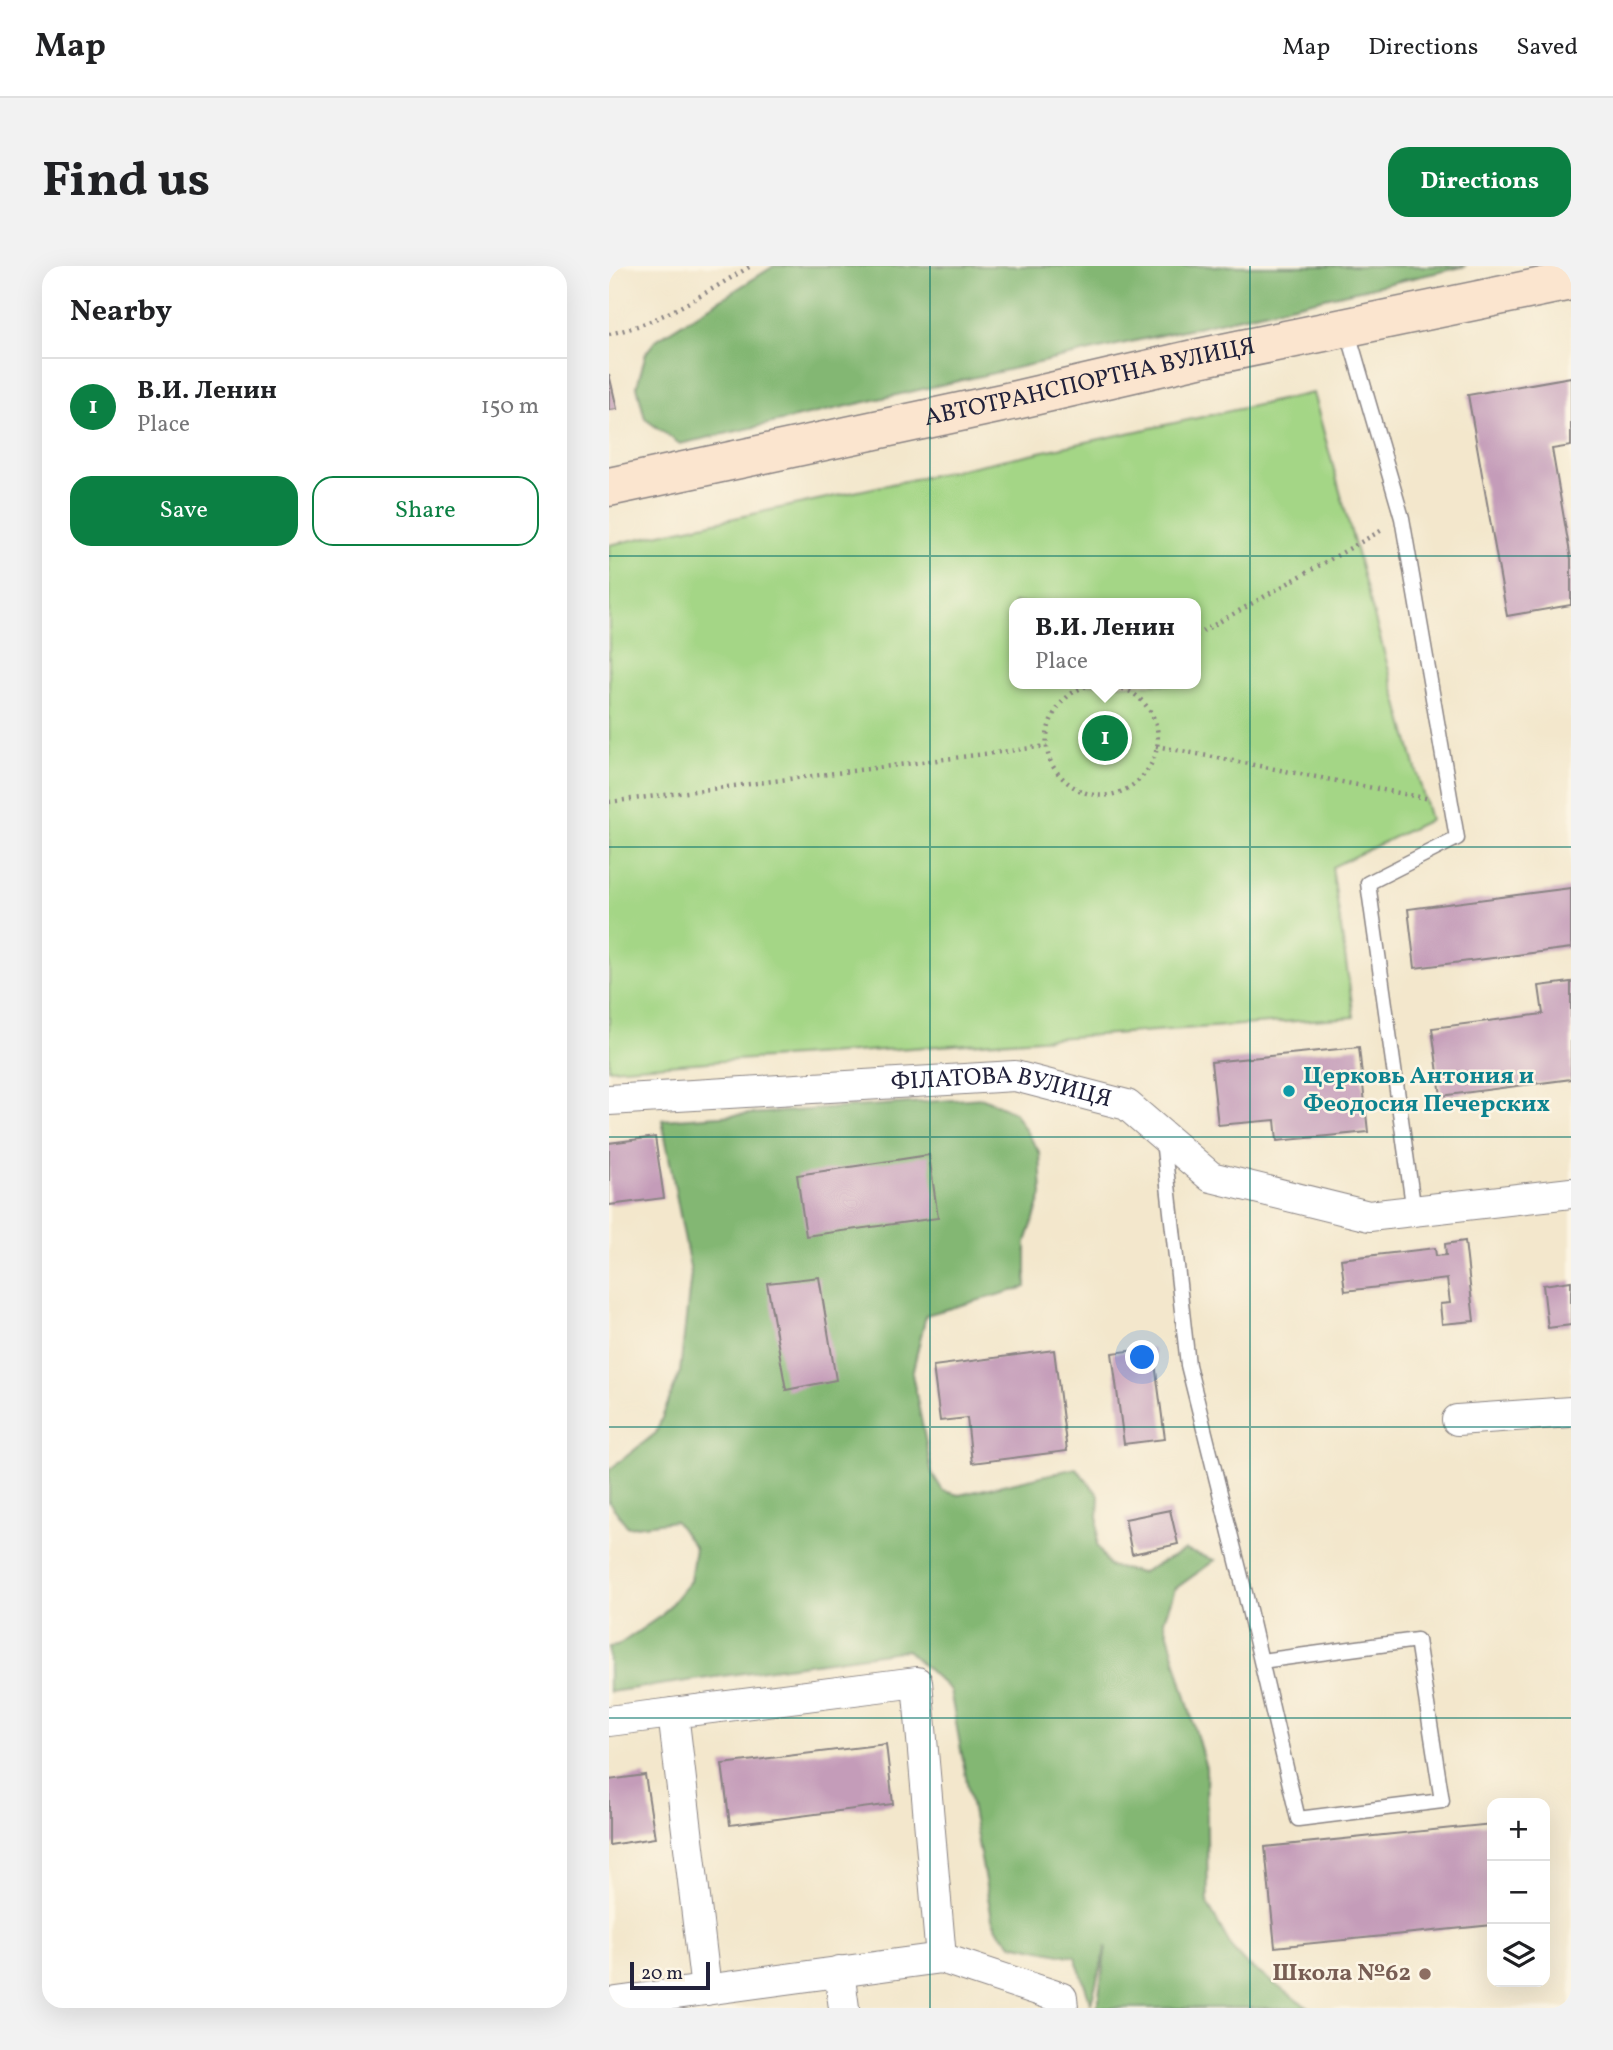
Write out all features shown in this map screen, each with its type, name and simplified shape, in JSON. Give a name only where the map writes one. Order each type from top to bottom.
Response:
[{"type":"main road","name":"АВТОТРАНСПОРТНА ВУЛИЦЯ","points":[[609,487],[1346,327],[1571,281]]},
{"type":"street","name":"ФІЛАТОВА ВУЛИЦЯ","points":[[609,1100],[1015,1076],[1127,1105],[1211,1177],[1369,1216],[1571,1193]]},
{"type":"street","points":[[1457,1420],[1571,1412]]},
{"type":"street","points":[[609,1721],[918,1682],[941,1958]]},
{"type":"street","points":[[673,1713],[706,1990]]},
{"type":"street","points":[[614,2004],[941,1958],[1062,2003]]},
{"type":"street","points":[[839,1971],[844,2008]]},
{"type":"lane","points":[[1346,327],[1402,518],[1457,838],[1368,883],[1414,1212]]},
{"type":"lane","points":[[1163,1136],[1188,1364],[1298,1819],[1443,1801],[1417,1640],[1261,1661]]},
{"type":"path","points":[[609,334],[669,313],[751,266]]},
{"type":"path","points":[[1201,632],[1402,518]]},
{"type":"path","points":[[1081,689],[1063,700],[1050,721],[1047,746],[1055,769],[1072,787],[1096,796],[1120,793],[1141,780],[1155,759],[1158,734],[1150,710],[1132,693],[1122,689]]},
{"type":"path","points":[[609,802],[1047,746]]},
{"type":"path","points":[[1156,747],[1451,803]]},
{"type":"green space","points":[[774,266],[1466,266],[680,444],[645,419],[637,386],[646,353],[656,340]]},
{"type":"green space","points":[[1313,393],[1430,820],[1332,867],[1354,1017],[609,1069],[609,545]]},
{"type":"green space","points":[[983,1098],[1014,1112],[1040,1153],[1042,1195],[1026,1242],[1026,1287],[926,1315],[912,1374],[932,1473],[943,1491],[959,1495],[1076,1468],[1099,1495],[1097,1545],[1109,1566],[1141,1573],[1185,1550],[1215,1560],[1175,1589],[1164,1620],[1206,1768],[1208,1905],[1233,1950],[1245,1963],[1309,2008],[1097,2008],[1106,1946],[1091,2003],[1075,1957],[1012,1944],[1000,1933],[992,1919],[950,1690],[907,1650],[609,1692],[609,1647],[617,1646],[662,1615],[690,1581],[695,1548],[675,1521],[628,1527],[609,1502],[609,1470],[656,1433],[680,1372],[691,1273],[662,1120]]},
{"type":"building","points":[[609,374],[617,409],[609,410]]},
{"type":"building","points":[[1571,377],[1571,446],[1552,449],[1571,559],[1571,605],[1507,616],[1468,395]]},
{"type":"building","points":[[1571,888],[1571,948],[1415,968],[1408,909]]},
{"type":"building","points":[[1571,982],[1571,1079],[1441,1096],[1432,1028],[1543,1014],[1539,986]]},
{"type":"building","name":"Церковь Антония и Феодосия Печерских","points":[[1359,1047],[1368,1132],[1277,1141],[1275,1120],[1218,1125],[1211,1062]]},
{"type":"building","points":[[655,1137],[664,1198],[609,1205],[609,1143]]},
{"type":"building","points":[[929,1155],[938,1218],[806,1236],[797,1175]]},
{"type":"building","points":[[1465,1241],[1474,1321],[1442,1324],[1440,1304],[1450,1303],[1447,1279],[1345,1291],[1341,1259],[1435,1248],[1436,1256],[1446,1255],[1445,1244]]},
{"type":"building","points":[[819,1277],[836,1380],[786,1390],[767,1283]]},
{"type":"building","points":[[1571,1281],[1571,1325],[1548,1328],[1543,1285]]},
{"type":"building","points":[[1153,1348],[1165,1439],[1124,1444],[1112,1353]]},
{"type":"building","points":[[1054,1350],[1067,1451],[972,1463],[967,1418],[940,1421],[933,1366]]},
{"type":"building","points":[[1170,1510],[1178,1544],[1132,1554],[1125,1519]]},
{"type":"building","points":[[886,1744],[893,1804],[730,1825],[722,1764]]},
{"type":"building","points":[[645,1775],[655,1838],[609,1845],[609,1780]]},
{"type":"building","points":[[1487,1825],[1487,1926],[1275,1947],[1265,1847]]},
{"type":"place","name":"В.И. Ленин","points":[[1105,738]]},
{"type":"place","name":"Церковь Антония и Феодосия Печерских","points":[[1289,1091]]},
{"type":"place","name":"Школа №62","points":[[1425,1974]]}]
